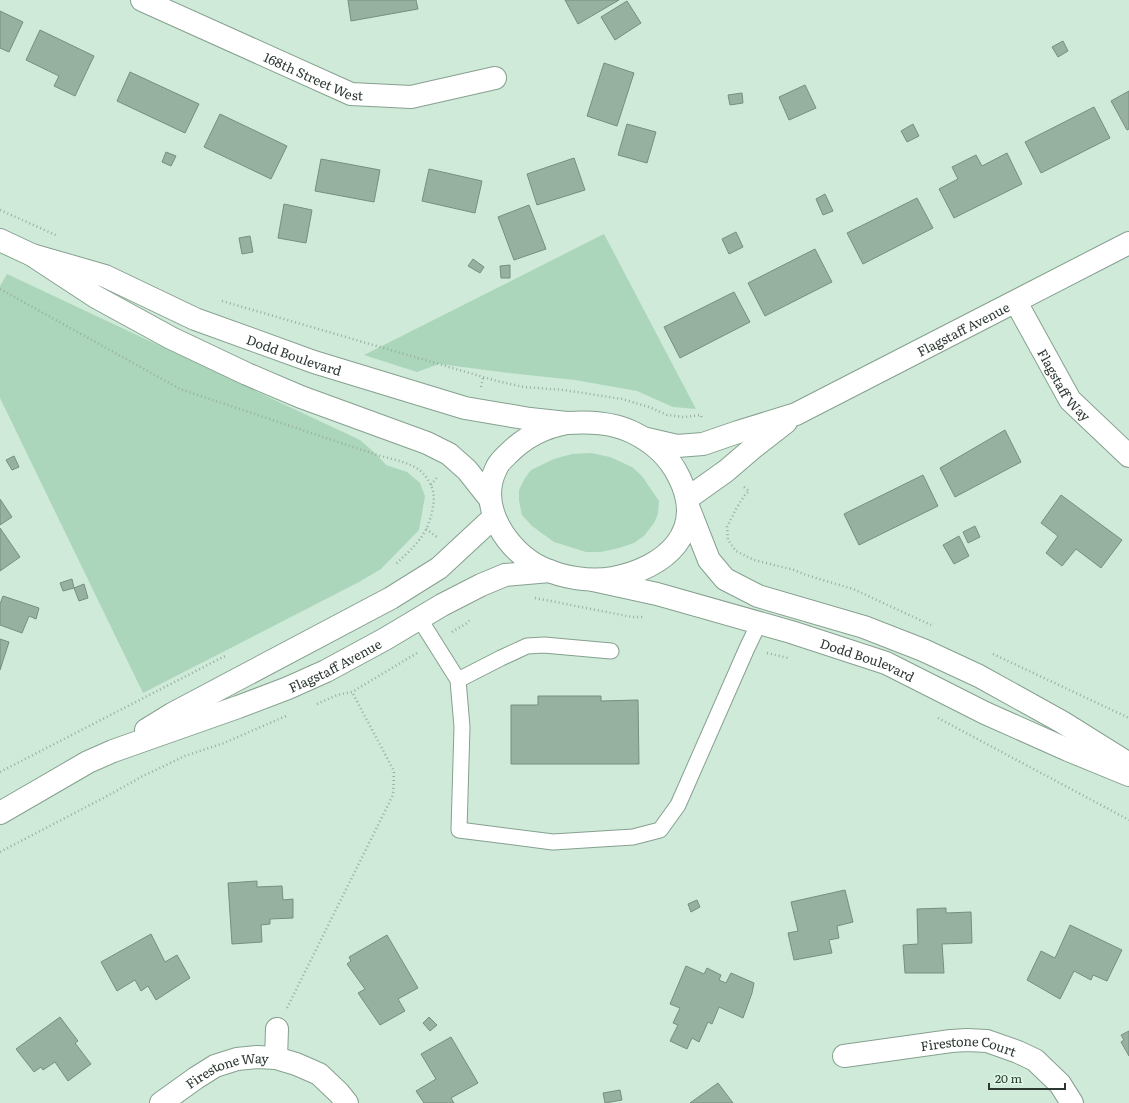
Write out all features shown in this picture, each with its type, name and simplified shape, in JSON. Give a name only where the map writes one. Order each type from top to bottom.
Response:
[{"type":"street","name":"168th Street West","points":[[142,0],[164,5],[351,94],[411,97],[495,78]]},
{"type":"street","name":"Dodd Boulevard","points":[[0,240],[32,255],[96,297],[171,338],[247,374],[308,399],[427,443],[449,454],[468,470],[492,508],[498,525],[506,537],[530,561],[550,571]]},
{"type":"street","name":"Flagstaff Avenue","points":[[644,438],[677,446],[703,444],[796,414],[1129,243]]},
{"type":"street","name":"Dodd Boulevard","points":[[32,255],[105,276],[195,319],[314,362],[465,408],[530,419],[567,423]]},
{"type":"street","name":"Flagstaff Way","points":[[1016,302],[1070,400],[1129,456]]},
{"type":"street","name":"Flagstaff Avenue","points":[[688,504],[754,447],[796,414]]},
{"type":"street","points":[[492,508],[490,485],[496,468],[513,449],[526,439],[543,430],[567,423],[599,423],[609,424],[631,431],[644,438]]},
{"type":"street","name":"Dodd Boulevard","points":[[644,438],[664,454],[672,464],[684,486],[688,504],[709,560],[725,579],[758,596],[864,627],[930,653],[979,676],[1062,722],[1129,764]]},
{"type":"street","points":[[550,571],[570,577],[593,580],[613,578],[643,569],[658,561],[681,538],[688,520],[688,504]]},
{"type":"street","name":"Flagstaff Avenue","points":[[113,751],[172,714],[392,598],[439,568],[492,508]]},
{"type":"street","name":"Flagstaff Avenue","points":[[0,813],[88,762],[113,751],[288,688],[326,671],[385,639],[442,605],[481,585],[505,575],[550,571]]},
{"type":"street","name":"Dodd Boulevard","points":[[593,580],[657,594],[791,632],[886,663],[992,716],[1129,776]]},
{"type":"street","name":"Firestone Way","points":[[276,1058],[277,1029]]},
{"type":"street","name":"Firestone Court","points":[[844,1056],[951,1041],[987,1041],[1035,1060],[1060,1084],[1072,1103]]},
{"type":"street","name":"Firestone Way","points":[[161,1103],[215,1066],[237,1059],[257,1057],[276,1058],[296,1064],[319,1074],[347,1103]]},
{"type":"lane","points":[[419,618],[458,680],[462,727],[459,830],[553,842],[633,837],[660,830],[678,804],[759,623]]},
{"type":"lane","points":[[458,680],[527,646],[544,645],[611,651]]},
{"type":"path","points":[[0,210],[64,238]]},
{"type":"path","points":[[0,290],[180,390],[377,455],[403,462],[419,470],[429,481],[434,492],[433,509],[424,534],[395,566]]},
{"type":"path","points":[[216,300],[490,380],[524,387],[564,390],[622,399],[649,407],[667,415],[684,417],[701,415]]},
{"type":"path","points":[[749,491],[736,509],[727,527],[728,540],[736,551],[754,560],[794,570],[806,575]]},
{"type":"path","points":[[534,597],[632,617],[650,618]]},
{"type":"path","points":[[467,623],[471,618]]},
{"type":"path","points":[[747,648],[792,659]]},
{"type":"path","points":[[0,772],[228,655]]},
{"type":"path","points":[[277,1029],[393,795],[394,770],[352,692]]},
{"type":"path","points":[[935,717],[1129,820]]},
{"type":"path","points":[[0,852],[108,796]]},
{"type":"green space","points":[[604,234],[696,409],[673,407],[637,391],[575,380],[439,364],[417,372],[364,355]]},
{"type":"green space","points":[[7,274],[360,440],[386,465],[407,472],[420,483],[425,496],[419,530],[381,569],[359,582],[143,693],[0,398],[0,286]]},
{"type":"green space","points":[[591,453],[610,457],[632,467],[642,476],[659,501],[658,514],[654,523],[644,536],[634,543],[601,552],[586,552],[554,542],[532,526],[522,515],[519,501],[519,490],[531,470],[554,459],[572,454]]},
{"type":"building","points":[[348,0],[416,0],[418,9],[351,21]]},
{"type":"building","points":[[565,0],[619,0],[578,24]]},
{"type":"building","points":[[627,1],[641,23],[615,40],[601,17]]},
{"type":"building","points":[[0,11],[23,22],[9,52],[0,48]]},
{"type":"building","points":[[40,30],[94,56],[75,96],[54,86],[59,76],[26,60]]},
{"type":"building","points":[[1063,41],[1068,51],[1058,57],[1052,47]]},
{"type":"building","points":[[604,63],[634,73],[617,126],[587,116]]},
{"type":"building","points":[[130,72],[199,104],[185,133],[117,101]]},
{"type":"building","points":[[805,85],[816,108],[789,120],[779,97]]},
{"type":"building","points":[[1129,91],[1129,129],[1127,130],[1111,101]]},
{"type":"building","points":[[742,93],[743,103],[730,105],[728,95]]},
{"type":"building","points":[[1094,107],[1110,138],[1041,173],[1025,142]]},
{"type":"building","points":[[220,114],[287,146],[271,179],[204,147]]},
{"type":"building","points":[[627,124],[656,132],[647,163],[618,155]]},
{"type":"building","points":[[913,124],[919,136],[907,142],[901,131]]},
{"type":"building","points":[[166,152],[176,156],[171,166],[162,162]]},
{"type":"building","points":[[1007,153],[1022,184],[954,218],[939,189],[958,179],[952,167],[976,155],[982,166]]},
{"type":"building","points":[[574,158],[585,190],[537,205],[527,174]]},
{"type":"building","points":[[321,159],[380,170],[374,202],[315,191]]},
{"type":"building","points":[[429,169],[482,181],[475,213],[422,201]]},
{"type":"building","points":[[825,194],[833,211],[823,215],[816,199]]},
{"type":"building","points":[[917,198],[933,228],[863,264],[847,233]]},
{"type":"building","points":[[284,204],[312,210],[306,243],[278,238]]},
{"type":"building","points":[[529,205],[546,249],[514,260],[498,217]]},
{"type":"building","points":[[736,232],[743,247],[729,254],[722,239]]},
{"type":"building","points":[[250,236],[253,252],[242,254],[239,238]]},
{"type":"building","points":[[815,249],[832,282],[765,316],[748,283]]},
{"type":"building","points":[[473,259],[484,267],[480,273],[468,266]]},
{"type":"building","points":[[510,265],[510,278],[501,278],[500,266]]},
{"type":"building","points":[[734,292],[750,322],[680,358],[664,327]]},
{"type":"building","points":[[1005,430],[1021,462],[955,497],[940,468]]},
{"type":"building","points":[[14,456],[19,467],[12,470],[6,460]]},
{"type":"building","points":[[923,475],[938,506],[859,545],[844,514]]},
{"type":"building","points":[[1061,495],[1122,540],[1101,568],[1076,549],[1062,566],[1046,553],[1058,536],[1041,523]]},
{"type":"building","points":[[0,499],[12,517],[0,525]]},
{"type":"building","points":[[975,526],[980,537],[968,543],[963,532]]},
{"type":"building","points":[[0,528],[20,557],[0,571]]},
{"type":"building","points":[[959,536],[969,556],[954,564],[943,545]]},
{"type":"building","points":[[72,579],[74,588],[63,591],[60,583]]},
{"type":"building","points":[[84,584],[88,598],[79,601],[74,588]]},
{"type":"building","points":[[3,596],[39,608],[36,619],[29,616],[22,633],[0,625],[0,604]]},
{"type":"building","points":[[0,639],[9,642],[0,670]]},
{"type":"building","points":[[538,696],[601,696],[601,701],[638,700],[639,764],[511,764],[511,705],[538,705]]},
{"type":"building","points":[[257,881],[257,887],[282,886],[283,900],[293,899],[293,918],[270,919],[270,924],[261,925],[262,942],[232,944],[228,883]]},
{"type":"building","points":[[845,890],[853,922],[837,926],[839,938],[829,940],[832,953],[794,960],[788,933],[798,931],[791,902]]},
{"type":"building","points":[[697,900],[700,907],[691,912],[688,904]]},
{"type":"building","points":[[946,908],[946,913],[971,912],[972,943],[942,944],[944,973],[905,973],[903,945],[918,944],[917,909]]},
{"type":"building","points":[[1070,925],[1122,950],[1107,981],[1093,975],[1091,980],[1074,971],[1060,999],[1027,980],[1041,951],[1055,958]]},
{"type":"building","points":[[151,934],[165,962],[177,955],[190,978],[156,1000],[148,986],[141,991],[135,980],[117,991],[101,962]]},
{"type":"building","points":[[387,935],[418,988],[398,999],[405,1011],[380,1025],[358,993],[365,989],[347,964],[351,961],[349,957]]},
{"type":"building","points":[[686,966],[704,974],[707,968],[721,975],[719,980],[726,983],[731,973],[754,983],[743,1018],[719,1007],[712,1024],[708,1022],[699,1042],[692,1038],[687,1049],[670,1041],[678,1025],[673,1023],[680,1008],[670,1004]]},
{"type":"building","points":[[60,1017],[78,1041],[75,1043],[91,1064],[68,1081],[55,1062],[43,1070],[41,1067],[34,1072],[16,1049]]},
{"type":"building","points":[[429,1017],[437,1025],[430,1031],[423,1023]]},
{"type":"building","points":[[1129,1031],[1129,1056],[1121,1042],[1124,1040],[1121,1035]]},
{"type":"building","points":[[451,1037],[478,1083],[451,1098],[454,1103],[424,1103],[416,1091],[436,1079],[421,1054]]},
{"type":"building","points":[[718,1083],[733,1103],[690,1103]]},
{"type":"building","points":[[620,1090],[622,1100],[605,1103],[603,1093]]}]
